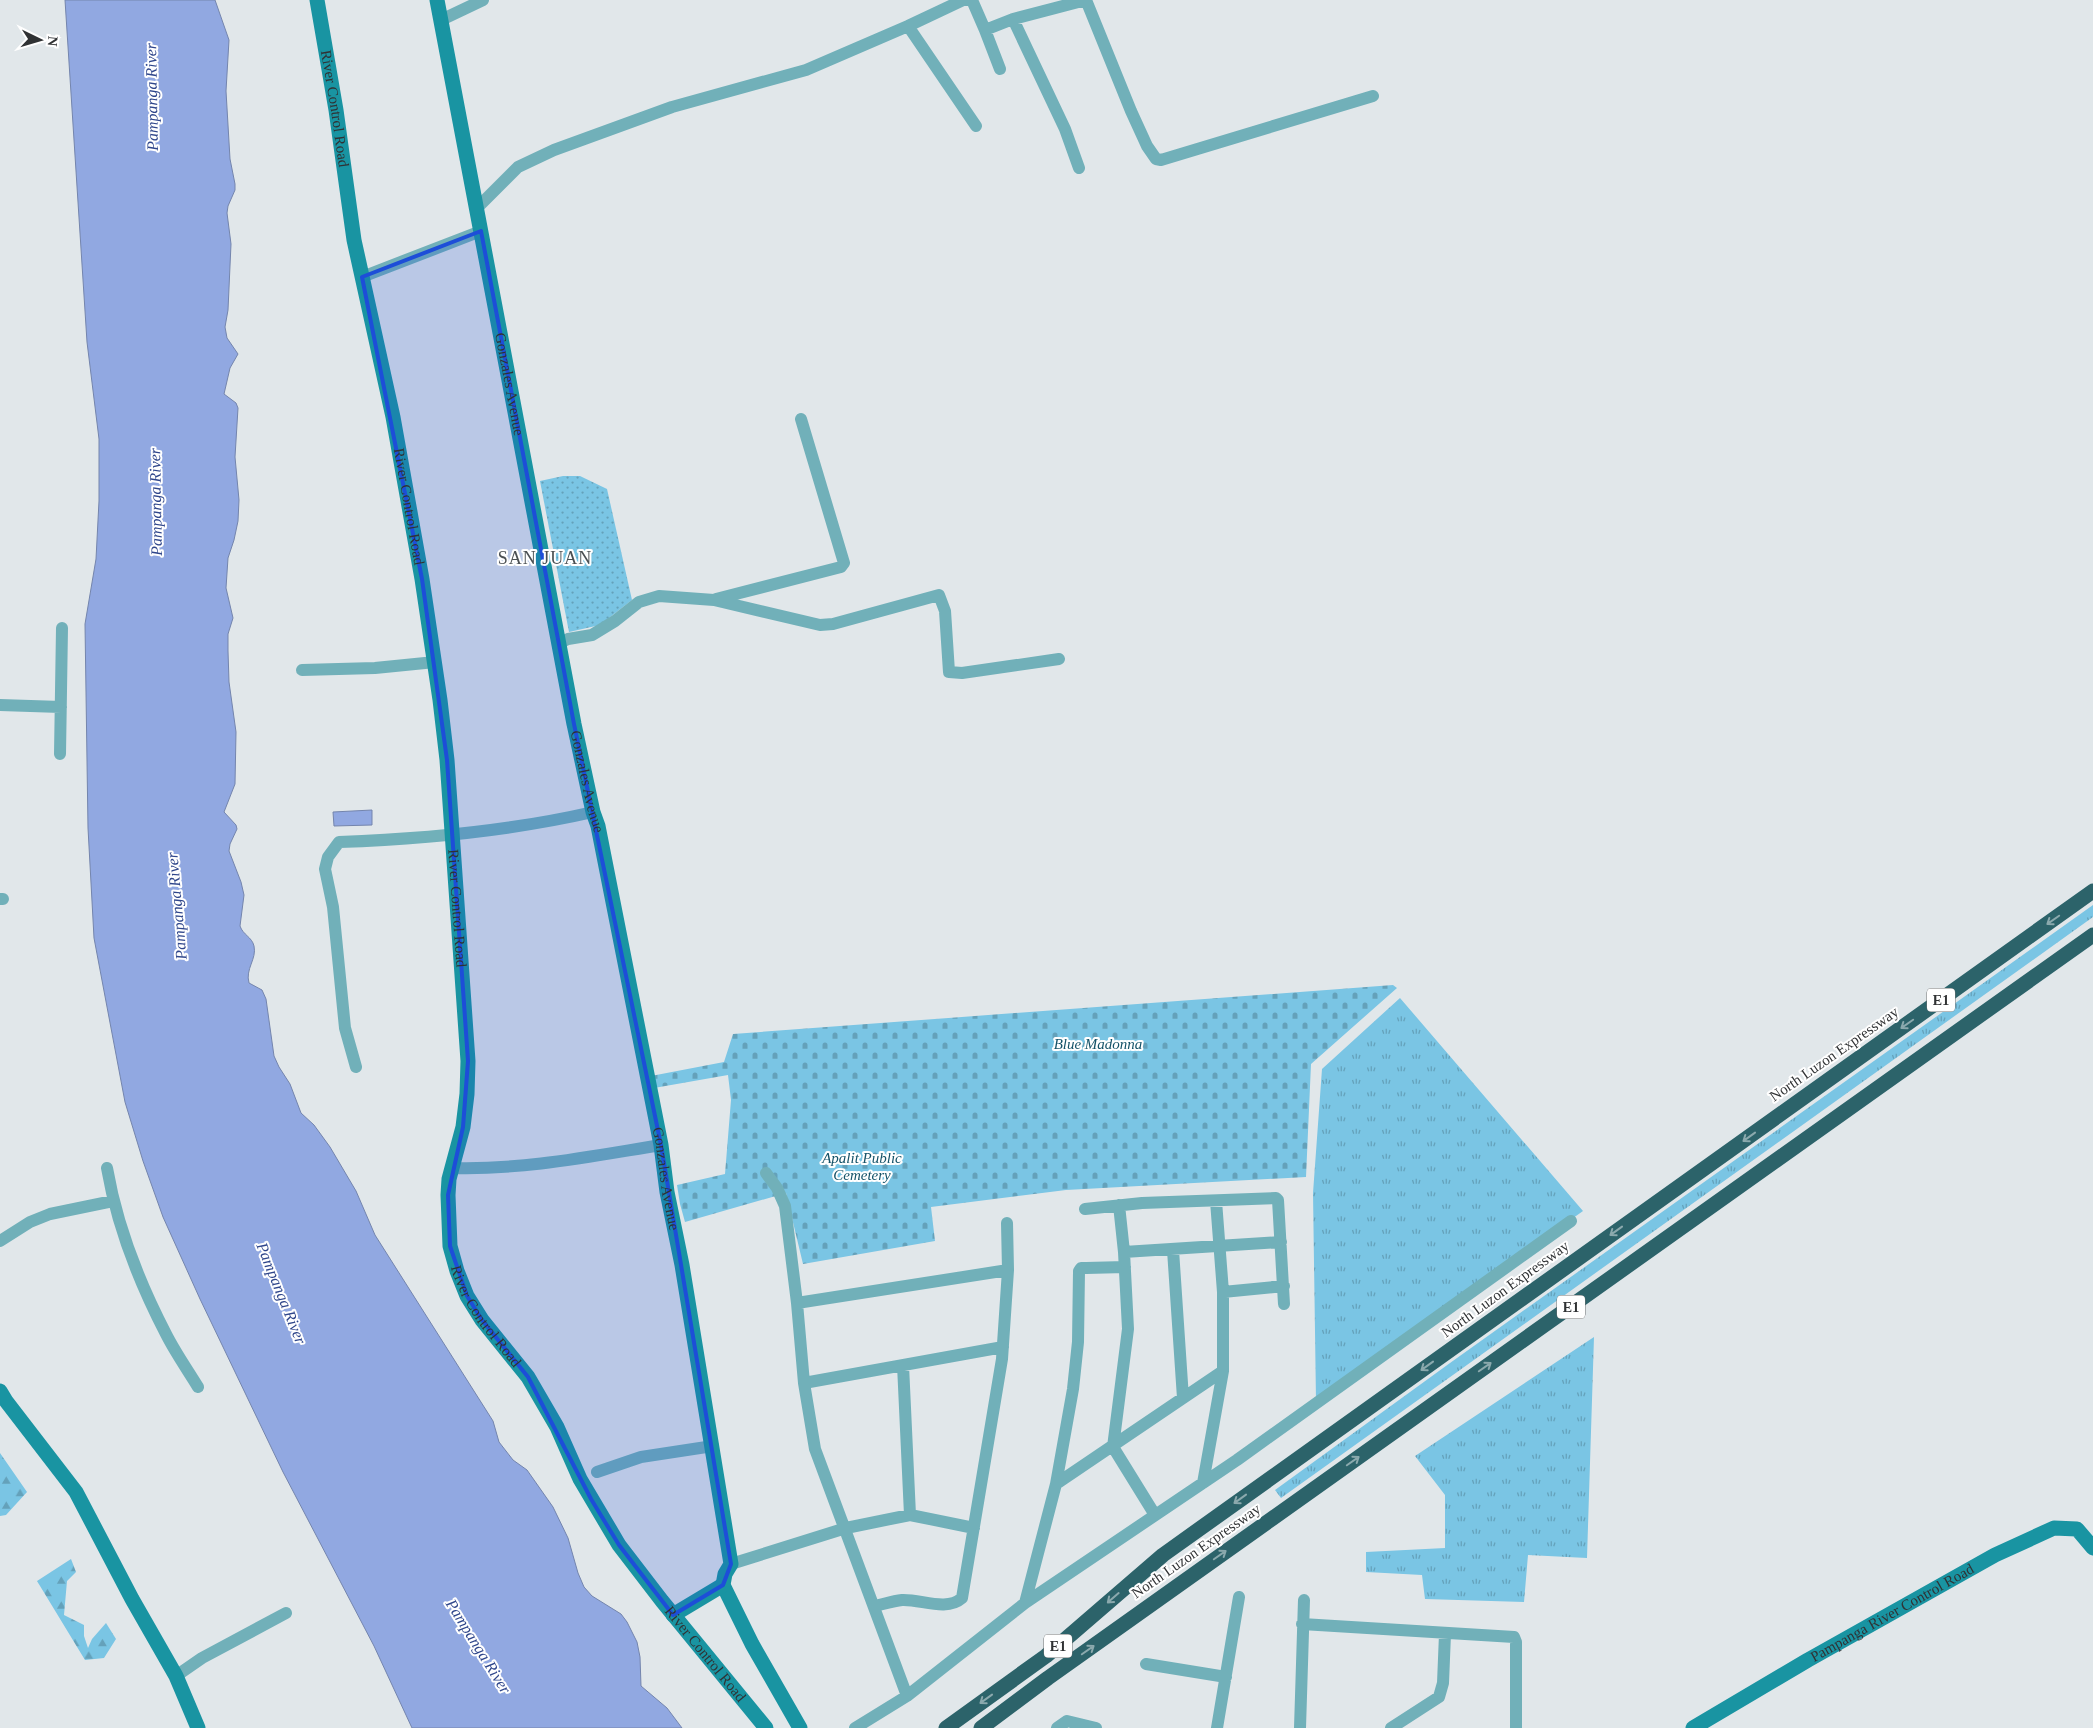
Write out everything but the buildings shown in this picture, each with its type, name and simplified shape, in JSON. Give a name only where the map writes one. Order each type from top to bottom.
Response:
[{"type":"highway","name":"North Luzon Expressway","points":[[946,1728],[1046,1656],[1163,1555],[2093,891]]},
{"type":"highway","name":"North Luzon Expressway","points":[[981,1728],[1064,1666],[2093,935]]},
{"type":"street","name":"River Control Road","points":[[317,0],[336,110],[354,240],[393,417],[422,579],[446,752],[468,1062],[463,1127],[448,1195],[450,1246],[467,1296],[482,1320],[528,1377],[556,1427],[580,1479],[619,1545],[673,1615],[766,1728]]},
{"type":"street","name":"Gonzales Avenue","points":[[437,0],[593,812],[598,826],[661,1145],[667,1192],[682,1265],[731,1564]]},
{"type":"street","points":[[441,20],[483,0]]},
{"type":"street","points":[[476,209],[518,167],[554,150],[672,107],[806,70],[964,0],[972,0],[1000,69]]},
{"type":"street","points":[[985,30],[1013,19],[1086,0],[1131,110],[1147,146],[1156,160],[1373,96]]},
{"type":"street","points":[[1013,19],[1065,129],[1079,168]]},
{"type":"street","points":[[908,26],[976,126]]},
{"type":"street","points":[[362,277],[481,231]]},
{"type":"street","points":[[714,600],[841,567],[844,564],[800,419]]},
{"type":"street","points":[[560,643],[568,639],[592,635],[639,602],[659,596],[714,600],[820,625],[833,624],[939,595],[945,611],[948,672],[962,673],[1059,659]]},
{"type":"street","points":[[60,754],[62,628]]},
{"type":"street","points":[[302,670],[375,668],[434,662]]},
{"type":"street","points":[[0,704],[61,708]]},
{"type":"street","points":[[356,1068],[345,1028],[333,907],[325,869],[328,857],[339,842],[452,835],[593,812]]},
{"type":"street","points":[[453,1168],[491,1169],[566,1161],[661,1145]]},
{"type":"street","points":[[107,1168],[113,1201],[125,1240],[166,1335],[198,1387]]},
{"type":"street","points":[[766,1173],[777,1188],[785,1206],[797,1303],[804,1383],[815,1448],[907,1696]]},
{"type":"street","points":[[1085,1209],[1119,1205],[1276,1198],[1278,1200],[1284,1304]]},
{"type":"street","points":[[0,1241],[30,1222],[50,1214],[113,1201]]},
{"type":"street","points":[[1203,1483],[1223,1372],[1223,1292],[1216,1201]]},
{"type":"street","points":[[1119,1205],[1124,1252],[1128,1329],[1113,1447],[1155,1515]]},
{"type":"street","points":[[855,1728],[907,1696],[1025,1604],[1245,1455],[1570,1221]]},
{"type":"street","points":[[875,1606],[901,1600],[947,1605],[956,1604],[962,1598],[1004,1347],[1008,1270],[1007,1223]]},
{"type":"street","points":[[1124,1252],[1281,1242]]},
{"type":"street","points":[[1173,1250],[1183,1398]]},
{"type":"street","points":[[1025,1604],[1056,1484],[1078,1342],[1079,1271],[1081,1268],[1125,1267]]},
{"type":"street","points":[[797,1303],[1008,1270]]},
{"type":"street","points":[[1223,1292],[1284,1286]]},
{"type":"street","points":[[804,1383],[1004,1347]]},
{"type":"street","points":[[903,1365],[910,1515]]},
{"type":"street","points":[[1056,1484],[1223,1372]]},
{"type":"street","points":[[0,1391],[76,1492],[132,1599],[176,1676],[198,1728]]},
{"type":"street","points":[[597,1472],[641,1457],[713,1446]]},
{"type":"street","points":[[800,1728],[752,1644],[723,1585],[725,1574],[731,1564],[846,1528],[910,1515],[974,1528]]},
{"type":"street","name":"Pampanga River Control Road","points":[[1693,1728],[1948,1580],[1995,1555],[2054,1528],[2077,1530],[2093,1548]]},
{"type":"street","points":[[673,1615],[723,1585]]},
{"type":"street","points":[[1217,1728],[1239,1597]]},
{"type":"street","points":[[1300,1728],[1304,1600]]},
{"type":"street","points":[[176,1676],[202,1658],[286,1614]]},
{"type":"street","points":[[1302,1624],[1445,1634],[1512,1636],[1515,1638],[1516,1728]]},
{"type":"street","points":[[1391,1728],[1438,1698],[1443,1683],[1445,1634]]},
{"type":"street","points":[[1146,1664],[1226,1677]]},
{"type":"street","points":[[1057,1728],[1067,1721],[1096,1728]]},
{"type":"highlighted area","points":[[481,231],[574,724],[661,1145],[731,1564],[723,1585],[673,1615],[619,1545],[591,1499],[528,1377],[482,1320],[467,1296],[450,1246],[448,1195],[463,1127],[468,1061],[447,760],[422,579],[362,277]]},
{"type":"green space","points":[[563,476],[580,476],[607,489],[632,600],[600,625],[569,632],[540,481]]},
{"type":"green space","points":[[2093,905],[2093,917],[1281,1498],[1275,1490],[1450,1363]]},
{"type":"green space","name":"Apalit Public Cemetery","points":[[1393,985],[1397,988],[1311,1064],[1306,1177],[1066,1190],[931,1207],[935,1241],[803,1264],[786,1193],[685,1222],[677,1185],[725,1174],[731,1100],[728,1075],[654,1088],[651,1076],[724,1062],[733,1034]]},
{"type":"green space","points":[[1400,998],[1583,1211],[1316,1401],[1313,1193],[1322,1069]]},
{"type":"green space","points":[[1594,1337],[1587,1558],[1528,1555],[1524,1602],[1425,1599],[1422,1575],[1366,1572],[1366,1552],[1445,1548],[1445,1495],[1415,1456]]},
{"type":"green space","points":[[0,1453],[27,1492],[6,1515],[0,1516]]},
{"type":"green space","points":[[71,1559],[76,1572],[67,1581],[64,1615],[84,1625],[84,1636],[88,1648],[92,1639],[106,1623],[116,1639],[104,1658],[85,1660],[37,1581]]},
{"type":"water","name":"Pampanga River","points":[[65,0],[215,0],[229,40],[226,91],[230,159],[235,190],[227,213],[231,244],[228,310],[225,327],[227,338],[238,354],[230,368],[224,394],[236,403],[238,408],[235,457],[239,500],[238,521],[228,558],[226,588],[233,618],[228,634],[228,651],[229,682],[236,732],[235,784],[224,812],[236,825],[237,829],[229,851],[244,895],[240,926],[254,946],[254,955],[248,978],[249,983],[262,990],[266,999],[274,1056],[290,1084],[301,1113],[314,1125],[330,1147],[356,1191],[375,1235],[493,1421],[499,1442],[513,1460],[527,1470],[553,1507],[568,1538],[584,1587],[592,1596],[621,1614],[627,1622],[637,1642],[640,1657],[641,1686],[667,1708],[682,1728],[412,1728],[374,1646],[283,1472],[200,1299],[163,1217],[143,1161],[125,1102],[94,938],[88,828],[85,624],[96,559],[99,501],[99,439],[87,342]]},
{"type":"water","points":[[372,810],[372,825],[334,826],[333,812]]},
{"type":"district","name":"SAN JUAN","points":[[545,558]]},
{"type":"park label","name":"Blue Madonna","points":[[1098,1044]]}]
